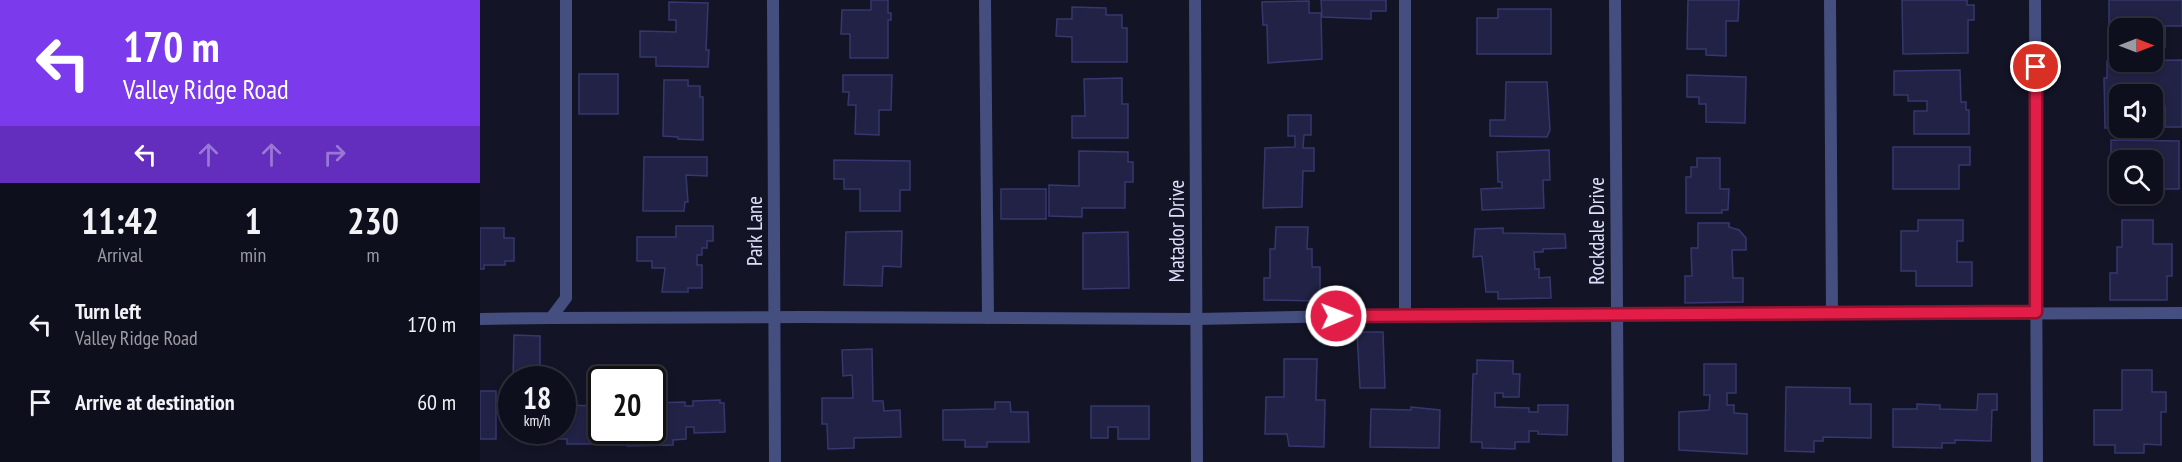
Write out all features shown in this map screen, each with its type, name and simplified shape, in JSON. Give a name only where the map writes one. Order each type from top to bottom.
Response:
[{"type":"street","points":[[550,318],[566,298],[567,280],[566,0]]},
{"type":"street","name":"Park Lane","points":[[773,0],[775,462]]},
{"type":"street","points":[[985,0],[988,318]]},
{"type":"street","name":"Matador Drive","points":[[1195,0],[1197,462]]},
{"type":"street","points":[[1405,0],[1405,315]]},
{"type":"street","name":"Rockdale Drive","points":[[1615,0],[1618,462]]},
{"type":"street","points":[[1830,0],[1832,314]]},
{"type":"street","points":[[2035,0],[2037,462]]},
{"type":"street","points":[[480,319],[774,316],[1197,319],[1405,315],[2182,313]]},
{"type":"building","points":[[871,0],[888,0],[888,13],[891,13],[891,20],[888,20],[888,58],[850,58],[850,34],[841,34],[842,10],[871,10]]},
{"type":"building","points":[[1321,0],[1386,0],[1386,11],[1371,11],[1371,19],[1322,17]]},
{"type":"building","points":[[1688,0],[1739,0],[1738,21],[1726,21],[1726,56],[1706,55],[1706,49],[1687,49]]},
{"type":"building","points":[[1902,0],[1967,0],[1967,5],[1974,5],[1974,20],[1968,20],[1968,53],[1903,54]]},
{"type":"building","points":[[2109,0],[2182,0],[2182,26],[2165,26],[2165,47],[2163,47],[2163,18],[2109,18]]},
{"type":"building","points":[[1309,1],[1309,13],[1321,13],[1322,59],[1268,63],[1267,25],[1263,25],[1262,2]]},
{"type":"building","points":[[669,2],[708,3],[706,50],[709,50],[708,67],[656,66],[656,57],[640,57],[640,31],[676,32],[676,20],[669,20]]},
{"type":"building","points":[[1072,7],[1106,8],[1106,15],[1122,15],[1122,28],[1127,28],[1127,62],[1072,62],[1072,37],[1056,36],[1057,19],[1072,19]]},
{"type":"building","points":[[1498,9],[1551,9],[1551,54],[1477,54],[1477,18],[1498,18]]},
{"type":"building","points":[[2163,60],[2182,60],[2182,127],[2165,127],[2165,106],[2163,106],[2163,84],[2109,84],[2109,128],[2105,128],[2104,78],[2107,78],[2107,61],[2109,61],[2109,72],[2163,72]]},
{"type":"building","points":[[1960,70],[1961,102],[1966,102],[1966,110],[1969,110],[1969,134],[1914,134],[1914,111],[1927,111],[1927,101],[1908,101],[1908,95],[1894,95],[1894,71]]},
{"type":"building","points":[[579,74],[618,74],[618,114],[579,114]]},
{"type":"building","points":[[843,75],[892,75],[891,110],[879,110],[879,135],[855,134],[856,105],[848,105],[849,92],[843,92]]},
{"type":"building","points":[[1687,75],[1746,77],[1745,123],[1706,122],[1706,104],[1699,104],[1699,97],[1687,97]]},
{"type":"building","points":[[1122,78],[1122,104],[1128,104],[1128,138],[1072,138],[1072,116],[1085,116],[1084,79]]},
{"type":"building","points":[[664,80],[688,80],[688,86],[700,86],[700,97],[703,97],[703,140],[663,136]]},
{"type":"building","points":[[1506,82],[1547,82],[1550,130],[1547,137],[1490,136],[1490,120],[1505,120]]},
{"type":"building","points":[[1288,115],[1311,115],[1311,135],[1304,135],[1303,148],[1314,148],[1314,171],[1303,171],[1302,207],[1263,208],[1265,148],[1295,147],[1295,136],[1288,136]]},
{"type":"building","points":[[2111,140],[2179,141],[2179,189],[2163,189],[2163,150],[2111,150]]},
{"type":"building","points":[[1893,147],[1970,147],[1970,165],[1959,165],[1959,189],[1893,189]]},
{"type":"building","points":[[1549,150],[1550,180],[1543,180],[1544,208],[1482,210],[1481,189],[1502,188],[1502,182],[1498,182],[1497,152]]},
{"type":"building","points":[[1079,151],[1128,152],[1128,162],[1133,162],[1133,182],[1125,182],[1125,208],[1082,208],[1082,217],[1049,216],[1049,185],[1079,186]]},
{"type":"building","points":[[644,157],[707,157],[707,176],[686,175],[688,202],[685,202],[684,211],[643,211]]},
{"type":"building","points":[[1697,158],[1720,158],[1720,189],[1729,189],[1728,210],[1722,210],[1722,213],[1686,213],[1686,177],[1691,177],[1691,167],[1697,167]]},
{"type":"building","points":[[834,160],[910,161],[910,190],[900,190],[900,211],[860,211],[860,189],[844,189],[844,179],[834,179]]},
{"type":"building","points":[[1001,189],[1046,189],[1046,219],[1001,219]]},
{"type":"building","points":[[1918,220],[1963,220],[1963,241],[1957,241],[1957,262],[1972,262],[1972,286],[1916,286],[1916,271],[1901,271],[1901,231],[1918,231]]},
{"type":"building","points":[[2122,220],[2153,220],[2153,244],[2172,244],[2172,276],[2167,276],[2167,300],[2110,300],[2110,273],[2117,273],[2117,247],[2122,247]]},
{"type":"building","points":[[1698,223],[1729,223],[1729,227],[1739,230],[1746,238],[1746,250],[1732,250],[1733,278],[1743,278],[1743,302],[1685,303],[1685,276],[1692,276],[1691,248],[1698,248]]},
{"type":"building","points":[[676,226],[713,226],[713,241],[707,241],[707,248],[702,248],[702,255],[697,255],[697,265],[702,265],[702,288],[688,288],[688,292],[662,292],[665,268],[652,268],[652,261],[637,261],[637,237],[676,237]]},
{"type":"building","points":[[1276,227],[1308,227],[1307,249],[1312,249],[1312,267],[1320,267],[1320,301],[1264,300],[1264,278],[1270,278],[1270,249],[1275,249]]},
{"type":"building","points":[[480,228],[504,228],[504,238],[514,238],[514,261],[505,261],[505,265],[484,265],[484,269],[480,269]]},
{"type":"building","points":[[1503,228],[1503,233],[1565,234],[1566,248],[1543,249],[1543,252],[1534,252],[1535,269],[1539,269],[1539,278],[1550,277],[1551,298],[1498,299],[1498,292],[1486,292],[1482,256],[1473,257],[1475,229]]},
{"type":"building","points":[[902,231],[901,267],[883,266],[882,286],[844,285],[846,232]]},
{"type":"building","points":[[1128,232],[1129,288],[1083,289],[1083,233]]},
{"type":"building","points":[[1357,332],[1383,332],[1385,388],[1360,388]]},
{"type":"building","points":[[514,335],[540,336],[540,366],[513,366]]},
{"type":"building","points":[[872,349],[873,401],[883,401],[884,411],[900,410],[901,437],[854,438],[854,448],[828,449],[827,424],[822,424],[822,398],[853,398],[852,375],[843,376],[842,350]]},
{"type":"building","points":[[1284,359],[1317,359],[1316,400],[1325,400],[1324,447],[1289,446],[1287,434],[1265,434],[1266,397],[1284,397]]},
{"type":"building","points":[[1477,360],[1513,361],[1513,374],[1520,374],[1519,397],[1503,397],[1503,393],[1495,393],[1495,407],[1529,408],[1529,412],[1538,412],[1538,405],[1568,405],[1567,435],[1538,434],[1538,431],[1529,431],[1529,442],[1515,442],[1515,449],[1482,448],[1482,442],[1471,442],[1473,374],[1477,374]]},
{"type":"building","points":[[1704,364],[1736,364],[1736,393],[1727,393],[1727,405],[1734,405],[1734,413],[1747,414],[1747,454],[1679,450],[1679,412],[1709,410],[1710,395],[1704,395]]},
{"type":"building","points":[[2122,370],[2152,370],[2152,392],[2166,392],[2166,412],[2161,412],[2161,445],[2144,444],[2144,453],[2115,453],[2115,445],[2094,445],[2094,410],[2122,410]]},
{"type":"building","points":[[1786,387],[1850,388],[1850,404],[1871,404],[1871,438],[1823,437],[1823,441],[1814,441],[1814,452],[1785,451]]},
{"type":"building","points":[[480,391],[496,391],[496,439],[480,439]]},
{"type":"building","points":[[1978,394],[1997,394],[1997,410],[1992,410],[1991,441],[1955,440],[1955,443],[1942,443],[1942,448],[1893,447],[1893,409],[1917,409],[1917,404],[1940,405],[1940,409],[1977,410]]},
{"type":"building","points":[[720,400],[720,403],[724,403],[725,432],[694,433],[694,427],[686,427],[686,439],[673,440],[673,445],[627,446],[627,444],[666,444],[666,403],[685,402],[685,406],[693,406],[693,401]]},
{"type":"building","points":[[995,402],[1010,402],[1011,412],[1028,412],[1029,442],[987,442],[987,447],[965,447],[965,440],[943,440],[943,410],[995,409]]},
{"type":"building","points":[[576,405],[588,406],[588,444],[576,444]]},
{"type":"building","points":[[1091,406],[1149,406],[1149,439],[1118,439],[1118,427],[1108,427],[1108,438],[1091,438]]},
{"type":"building","points":[[1411,407],[1440,410],[1439,448],[1370,447],[1371,409],[1411,410]]},
{"type":"route","points":[[1336,316],[2036,312],[2036,67]]}]
